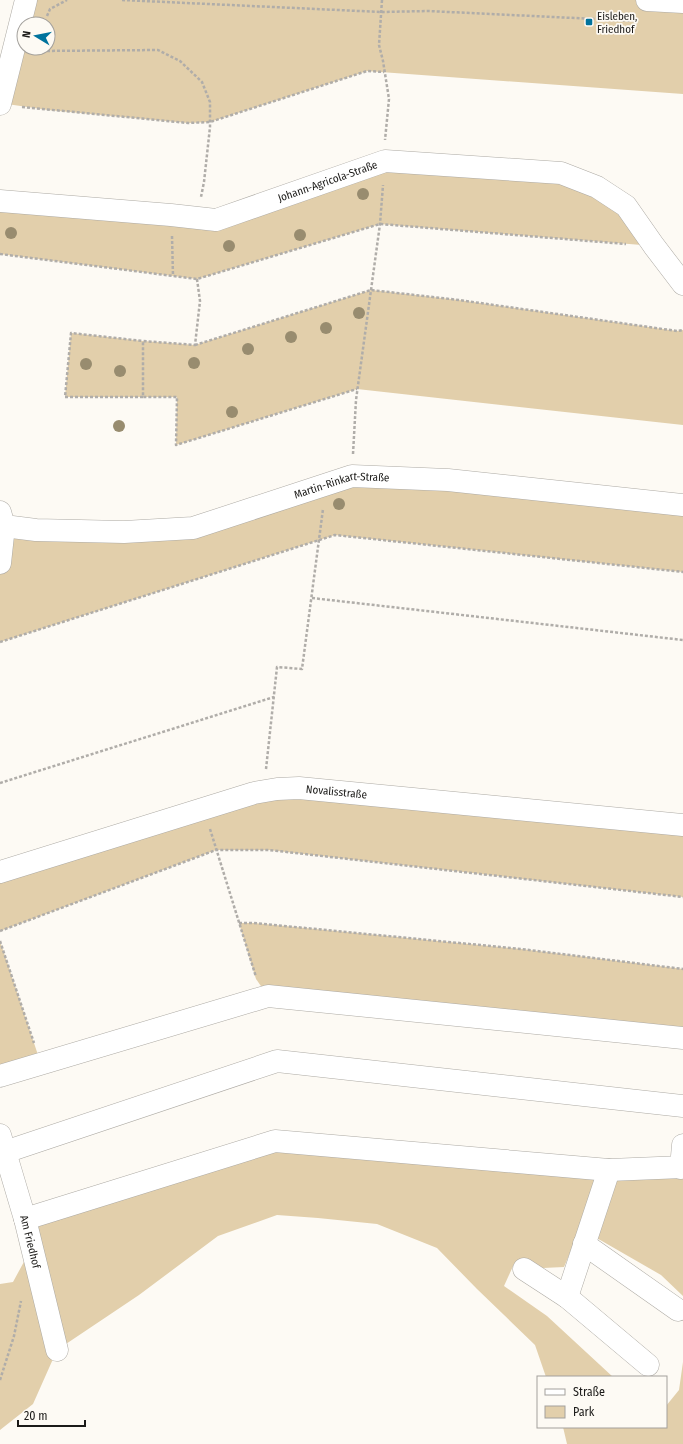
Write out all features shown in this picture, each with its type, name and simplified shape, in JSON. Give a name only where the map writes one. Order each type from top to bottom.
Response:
[{"type":"street","points":[[0,104],[26,0]]},
{"type":"street","points":[[647,0],[683,2]]},
{"type":"street","name":"Johann-Agricola-Straße","points":[[0,202],[171,215],[195,219],[216,220],[385,161],[561,173],[597,187],[626,206],[683,284]]},
{"type":"street","name":"Martin-Rinkart-Straße","points":[[2,519],[36,530],[124,532],[193,528],[352,476],[448,480],[683,505]]},
{"type":"street","points":[[0,563],[2,519]]},
{"type":"street","name":"Novalisstraße","points":[[0,872],[203,809],[264,791],[277,789],[299,788],[683,825]]},
{"type":"street","points":[[0,1076],[268,996],[683,1038]]},
{"type":"street","points":[[3,1143],[277,1061],[683,1106]]},
{"type":"street","points":[[25,1219],[276,1142],[609,1170],[682,1168],[683,1145]]},
{"type":"street","name":"Am Friedhof","points":[[3,1143],[25,1219],[57,1350]]},
{"type":"street","points":[[567,1297],[609,1170]]},
{"type":"street","points":[[584,1244],[678,1310]]},
{"type":"street","points":[[524,1269],[567,1297],[648,1365]]},
{"type":"path","points":[[47,16],[50,10],[67,0]]},
{"type":"path","points":[[122,0],[381,12],[428,11],[643,22]]},
{"type":"path","points":[[352,476],[357,389],[380,224],[389,99],[379,45],[382,0]]},
{"type":"path","points":[[35,58],[37,51],[158,50],[180,61],[202,82],[210,102],[210,122],[204,182],[195,219]]},
{"type":"path","points":[[0,104],[188,123],[210,122],[367,71],[385,72]]},
{"type":"path","points":[[24,107],[25,100]]},
{"type":"path","points":[[171,215],[173,276]]},
{"type":"path","points":[[0,254],[197,279],[380,224],[654,246]]},
{"type":"path","points":[[195,345],[200,301],[197,279]]},
{"type":"path","points":[[357,389],[176,446],[177,397],[64,397],[71,333],[195,345],[371,290],[459,300],[677,331],[683,330]]},
{"type":"path","points":[[143,341],[143,396]]},
{"type":"path","points":[[264,791],[277,667],[302,668],[326,484]]},
{"type":"path","points":[[0,642],[335,535],[683,572]]},
{"type":"path","points":[[312,598],[683,640]]},
{"type":"path","points":[[0,782],[274,697]]},
{"type":"path","points":[[203,809],[256,979],[268,996]]},
{"type":"path","points":[[0,931],[216,850],[269,850],[683,897]]},
{"type":"path","points":[[239,923],[254,922],[521,949],[683,969]]},
{"type":"path","points":[[0,941],[41,1064]]},
{"type":"path","points":[[0,1380],[14,1336],[21,1299]]},
{"type":"green space","points":[[26,0],[647,0],[683,2],[683,94],[367,71],[210,122],[188,123],[48,110],[0,103],[16,40],[16,56],[56,56],[56,16],[22,16]]},
{"type":"green space","points":[[385,161],[597,187],[654,246],[380,224],[197,279],[0,254],[0,201],[195,219]]},
{"type":"green space","points":[[371,290],[459,300],[677,331],[683,330],[683,425],[357,389],[176,445],[177,397],[65,397],[71,333],[195,345]]},
{"type":"green space","points":[[352,476],[683,505],[683,572],[335,535],[0,642],[0,563],[4,526],[193,528]]},
{"type":"green space","points":[[254,793],[683,825],[683,897],[269,850],[216,850],[0,931],[0,872]]},
{"type":"green space","points":[[239,923],[254,923],[521,949],[683,969],[683,1038],[268,996],[256,979]]},
{"type":"green space","points":[[0,941],[41,1064],[0,1076]]},
{"type":"green space","points":[[275,1141],[681,1168],[683,1145],[683,1296],[661,1275],[588,1233],[575,1241],[564,1267],[543,1268],[521,1258],[514,1264],[504,1286],[547,1316],[612,1376],[546,1376],[535,1345],[437,1248],[377,1224],[277,1215],[218,1236],[139,1295],[57,1350],[33,1404],[0,1430],[0,1284],[13,1282],[32,1247],[25,1219]]},
{"type":"green space","points":[[683,1362],[683,1444],[567,1444],[563,1428],[667,1428],[667,1405],[679,1390]]},
{"type":"place","name":"Eisleben, Friedhof","points":[[589,22]]}]
